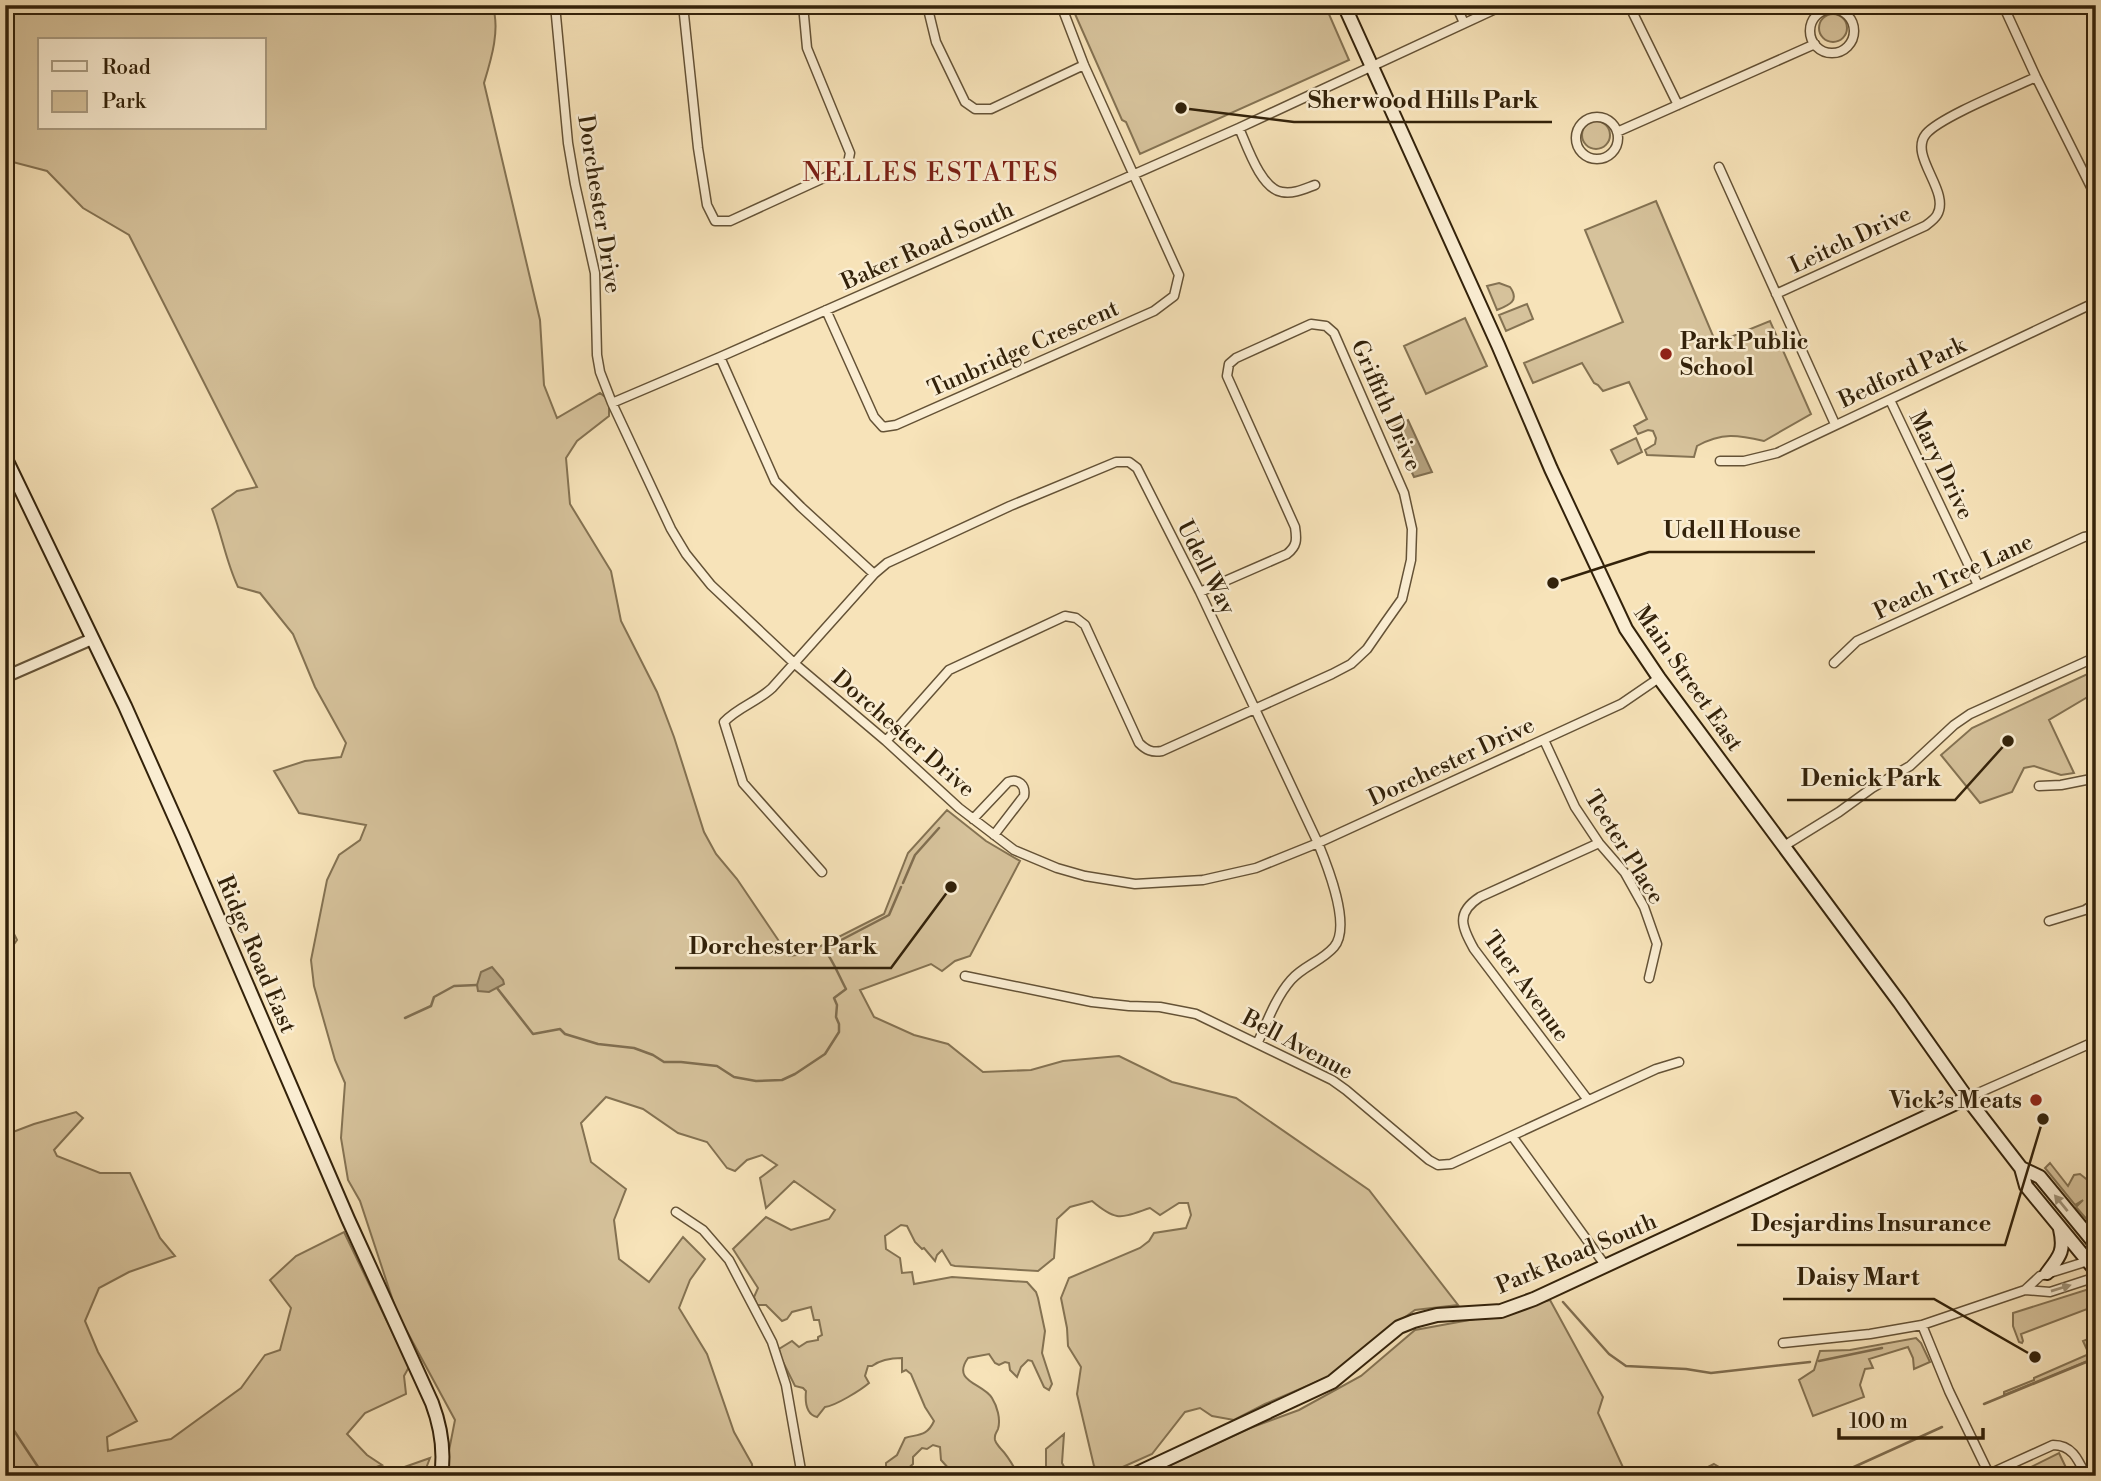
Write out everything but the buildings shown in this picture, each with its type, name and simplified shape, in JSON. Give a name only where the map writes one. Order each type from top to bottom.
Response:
[{"type":"main road","name":"Main Street East","points":[[1344,5],[1370,68],[1626,629],[1659,678],[2021,1168],[2026,1186],[2093,1264]]},
{"type":"main road","name":"Ridge Road East","points":[[5,457],[163,790],[348,1219],[432,1403],[442,1438],[441,1476]]},
{"type":"main road","name":"Park Road South","points":[[1131,1476],[1332,1382],[1384,1339],[1407,1324],[1437,1315],[1500,1311],[1535,1299],[1967,1098]]},
{"type":"main road","name":"Main Street East","points":[[2021,1168],[2040,1177],[2096,1245]]},
{"type":"main road","points":[[2047,1273],[2061,1255],[2063,1240],[2059,1225]]},
{"type":"street","name":"Dorchester Drive","points":[[555,5],[568,143],[595,273],[597,355],[600,372],[671,529],[686,554],[711,585],[794,664],[973,819],[1014,850],[1057,868],[1085,876],[1135,884],[1203,880],[1256,869],[1621,704],[1659,678]]},
{"type":"street","points":[[682,5],[698,148],[707,205],[715,221],[730,221],[841,170],[848,163],[850,153],[807,48],[803,5]]},
{"type":"street","points":[[926,5],[936,42],[965,102],[975,108],[991,109],[1084,65]]},
{"type":"street","points":[[1060,5],[1134,174]]},
{"type":"street","points":[[1456,5],[1464,23]]},
{"type":"street","name":"Baker Road South","points":[[612,403],[1239,128],[1504,5]]},
{"type":"street","points":[[1629,5],[1678,105]]},
{"type":"street","points":[[2003,5],[2096,197]]},
{"type":"street","points":[[1835,9],[1848,16],[1852,23],[1853,36],[1846,48],[1826,52],[1815,44],[1810,30],[1815,17],[1821,12],[1835,9]]},
{"type":"street","points":[[1617,132],[1815,44]]},
{"type":"street","name":"Leitch Drive","points":[[1776,294],[1925,226],[1938,213],[1940,200],[1922,151],[1923,137],[1944,120],[2036,77]]},
{"type":"street","points":[[1588,119],[1605,119],[1617,132],[1615,149],[1601,158],[1589,157],[1577,144],[1577,132],[1588,119]]},
{"type":"street","points":[[1239,128],[1262,178],[1273,190],[1297,192],[1315,185]]},
{"type":"street","points":[[1719,167],[1835,424]]},
{"type":"street","name":"Tunbridge Crescent","points":[[826,310],[874,417],[883,427],[896,425],[920,415],[1154,311],[1174,296],[1179,275],[1134,174]]},
{"type":"street","name":"Bedford Park","points":[[1720,461],[1744,461],[1777,453],[2096,302]]},
{"type":"street","name":"Griffith Drive","points":[[1200,592],[1287,554],[1295,547],[1297,538],[1295,527],[1227,376],[1229,364],[1236,358],[1311,324],[1326,326],[1334,333],[1404,493],[1412,529],[1412,560],[1402,598],[1367,649],[1351,664],[1255,709]]},
{"type":"street","points":[[720,357],[775,481],[874,574]]},
{"type":"street","name":"Mary Drive","points":[[1890,400],[1978,585]]},
{"type":"street","name":"Udell Way","points":[[822,872],[743,783],[724,722],[733,712],[765,694],[887,563],[1010,506],[1116,462],[1129,462],[1137,468],[1200,592],[1318,843],[1336,893],[1339,939],[1333,948],[1291,980],[1258,1042]]},
{"type":"street","name":"Peach Tree Lane","points":[[1834,663],[1857,641],[2084,537],[2096,535]]},
{"type":"street","points":[[886,741],[949,670],[1065,616],[1076,618],[1085,625],[1139,743],[1149,751],[1162,751],[1255,709]]},
{"type":"street","points":[[5,677],[92,639]]},
{"type":"street","points":[[1784,846],[1910,766],[1954,725],[1970,714],[2096,656]]},
{"type":"street","name":"Teeter Place","points":[[1544,740],[1575,807],[1599,844],[1625,873],[1644,907],[1657,944],[1649,978]]},
{"type":"street","points":[[2039,786],[2096,778]]},
{"type":"street","points":[[973,819],[1007,782],[1019,781],[1024,788],[1024,796],[994,835]]},
{"type":"street","name":"Tuer Avenue","points":[[1588,1101],[1474,949],[1466,935],[1462,919],[1469,904],[1480,897],[1599,844]]},
{"type":"street","points":[[2049,921],[2095,908]]},
{"type":"street","name":"Bell Avenue","points":[[965,976],[1092,1002],[1181,1010],[1211,1020],[1258,1042],[1346,1090],[1395,1133],[1438,1165],[1451,1164],[1511,1136]]},
{"type":"street","points":[[1967,1098],[2096,1041]]},
{"type":"street","points":[[1605,1265],[1511,1136],[1656,1069],[1679,1062]]},
{"type":"street","points":[[676,1212],[703,1230],[729,1260],[772,1342],[786,1385],[802,1476]]},
{"type":"street","points":[[2025,1290],[2047,1273],[2093,1264]]},
{"type":"street","points":[[1783,1343],[1870,1334],[1922,1325],[2025,1290],[2050,1292],[2096,1278]]},
{"type":"street","points":[[1922,1325],[1987,1475],[2053,1446],[2062,1446],[2074,1453],[2086,1476]]},
{"type":"green space","points":[[5,5],[492,5],[495,34],[484,83],[540,320],[544,385],[557,418],[600,393],[609,400],[609,416],[577,441],[566,458],[570,504],[611,571],[621,621],[657,692],[704,832],[716,854],[737,879],[789,956],[805,954],[884,914],[908,853],[947,810],[986,841],[1020,861],[970,956],[955,961],[942,971],[931,964],[860,990],[874,1017],[914,1035],[948,1044],[983,1072],[1031,1070],[1063,1061],[1119,1056],[1172,1082],[1236,1098],[1369,1190],[1458,1305],[1415,1310],[1368,1344],[1335,1374],[1234,1420],[1212,1416],[1200,1408],[1185,1412],[1152,1454],[1107,1474],[1094,1466],[1077,1394],[1081,1367],[1068,1346],[1061,1298],[1069,1278],[1140,1248],[1154,1233],[1186,1228],[1191,1215],[1188,1203],[1179,1203],[1160,1215],[1150,1208],[1125,1216],[1113,1215],[1092,1201],[1070,1207],[1057,1219],[1054,1258],[1038,1271],[955,1266],[951,1265],[942,1250],[935,1261],[915,1242],[907,1226],[901,1225],[885,1236],[886,1249],[900,1258],[902,1273],[912,1272],[914,1284],[952,1277],[1027,1282],[1038,1298],[1045,1331],[1042,1353],[1052,1384],[1049,1390],[1044,1387],[1032,1361],[1028,1360],[1021,1367],[1017,1377],[1010,1370],[1009,1363],[999,1365],[989,1354],[968,1358],[963,1372],[994,1401],[999,1421],[995,1441],[1019,1476],[950,1476],[950,1470],[941,1460],[940,1447],[933,1445],[927,1449],[922,1448],[913,1457],[913,1464],[894,1474],[886,1469],[886,1463],[897,1455],[905,1438],[925,1432],[934,1421],[911,1374],[906,1370],[902,1372],[902,1358],[868,1366],[865,1376],[869,1383],[848,1397],[825,1407],[817,1417],[813,1415],[807,1407],[806,1391],[795,1386],[779,1349],[792,1341],[799,1347],[818,1340],[822,1335],[819,1320],[814,1320],[811,1307],[792,1312],[782,1321],[766,1305],[757,1305],[754,1297],[758,1288],[733,1249],[766,1217],[791,1230],[829,1219],[835,1210],[794,1181],[766,1208],[760,1178],[777,1165],[762,1155],[747,1160],[735,1171],[727,1168],[707,1142],[678,1133],[643,1109],[606,1097],[581,1123],[591,1162],[626,1189],[614,1220],[619,1259],[649,1282],[683,1237],[705,1259],[690,1280],[679,1308],[707,1354],[734,1432],[752,1464],[753,1476],[444,1476],[455,1420],[397,1313],[360,1201],[348,1180],[341,1138],[345,1083],[335,1060],[314,986],[311,960],[327,880],[339,855],[360,840],[366,825],[299,813],[274,771],[305,761],[341,757],[346,743],[315,687],[293,634],[260,593],[238,587],[234,578],[212,509],[237,491],[257,487],[129,235],[83,208],[47,171],[5,160]]},
{"type":"green space","points":[[1071,5],[1325,5],[1349,60],[1140,154]]},
{"type":"green space","points":[[1833,14],[1843,18],[1847,28],[1843,38],[1833,42],[1823,38],[1819,28],[1823,18]]},
{"type":"green space","points":[[1596,121],[1606,125],[1610,135],[1606,145],[1596,149],[1586,145],[1582,135],[1586,125]]},
{"type":"green space","name":"Park Public School","points":[[1656,201],[1716,343],[1770,321],[1811,414],[1764,441],[1738,436],[1722,437],[1697,446],[1694,457],[1647,455],[1645,450],[1655,444],[1656,438],[1653,431],[1638,434],[1634,426],[1647,419],[1629,382],[1603,391],[1594,383],[1582,363],[1533,383],[1524,363],[1623,322],[1585,230]]},
{"type":"green space","points":[[1499,283],[1510,287],[1514,296],[1512,302],[1497,310],[1487,286]]},
{"type":"green space","points":[[1527,304],[1533,319],[1506,331],[1499,315]]},
{"type":"green space","points":[[1465,318],[1487,366],[1426,394],[1404,346]]},
{"type":"green space","points":[[1636,438],[1642,452],[1618,464],[1611,450]]},
{"type":"green space","points":[[2096,670],[2096,692],[2049,720],[2074,773],[2061,775],[2034,766],[2024,768],[2012,792],[1980,803],[1941,755],[1972,728]]},
{"type":"green space","points":[[5,916],[17,940],[12,947],[5,948]]},
{"type":"green space","points":[[76,1112],[83,1118],[54,1150],[57,1156],[100,1173],[130,1173],[160,1238],[175,1256],[129,1272],[99,1288],[85,1321],[98,1352],[137,1421],[107,1437],[108,1451],[171,1439],[241,1388],[265,1355],[280,1350],[291,1308],[270,1280],[296,1256],[344,1232],[409,1367],[404,1376],[406,1394],[365,1413],[347,1434],[367,1455],[382,1465],[352,1476],[18,1476],[5,1468],[5,1135]]},
{"type":"green space","points":[[2050,1163],[2068,1186],[2074,1175],[2080,1174],[2090,1182],[2095,1181],[2096,1174],[2096,1230],[2076,1207],[2083,1200],[2075,1205],[2045,1168]]},
{"type":"green space","points":[[2089,1289],[2096,1291],[2096,1312],[2087,1309],[2021,1334],[2023,1341],[2019,1342],[2013,1326],[2013,1313]]},
{"type":"green space","points":[[1550,1300],[1603,1397],[1598,1413],[1627,1476],[1146,1476],[1250,1428],[1299,1410],[1361,1376],[1415,1330],[1475,1319]]},
{"type":"green space","points":[[2096,1336],[2096,1343],[2091,1345],[2096,1356],[2090,1360],[2004,1395],[2004,1392],[2089,1354],[2083,1341]]},
{"type":"green space","points":[[1916,1338],[1930,1362],[1914,1369],[1908,1347],[1869,1359],[1873,1368],[1865,1369],[1860,1385],[1864,1397],[1813,1416],[1799,1380],[1814,1370],[1820,1351],[1850,1350]]},
{"type":"green space","points":[[1064,1434],[1062,1463],[1069,1476],[1044,1476],[1046,1449]]},
{"type":"green space","points":[[2059,1453],[2070,1476],[2013,1476]]},
{"type":"green space","points":[[430,1458],[423,1476],[379,1476]]},
{"type":"green space","points":[[1714,1464],[1732,1476],[1698,1476],[1700,1471]]},
{"type":"shaded area","points":[[1408,420],[1432,472],[1414,477],[1391,428]]},
{"type":"shaded area","points":[[492,967],[504,984],[489,992],[478,991],[481,972]]},
{"type":"waterway","points":[[903,883],[915,855],[939,828]]},
{"type":"waterway","points":[[497,988],[533,1034],[560,1029],[565,1034],[598,1044],[634,1048],[664,1062],[717,1066],[734,1077],[756,1081],[782,1080],[825,1054],[839,1032],[834,998],[846,989],[824,949],[889,915],[901,887]]},
{"type":"waterway","points":[[405,1018],[431,1006],[434,997],[454,986],[477,985]]},
{"type":"waterway","points":[[1563,1302],[1609,1354],[1626,1366],[1711,1373],[1810,1362]]},
{"type":"waterway","points":[[1819,1361],[1882,1348]]},
{"type":"waterway","points":[[1984,1404],[2096,1358]]},
{"type":"waterway","points":[[5,1417],[44,1476]]},
{"type":"waterway","points":[[1834,1476],[1942,1427]]},
{"type":"place","name":"Sherwood Hills Park","points":[[1181,108]]},
{"type":"place","name":"Park Public School","points":[[1666,354]]},
{"type":"place","name":"Udell House","points":[[1553,583]]},
{"type":"place","name":"Denick Park","points":[[2008,741]]},
{"type":"place","name":"Dorchester Park","points":[[951,887]]},
{"type":"place","name":"Vick’s Meats","points":[[2036,1100]]},
{"type":"place","name":"Desjardins Insurance","points":[[2043,1119]]},
{"type":"place","name":"Daisy Mart","points":[[2035,1357]]},
{"type":"district","name":"NELLES ESTATES","points":[[931,172]]}]
